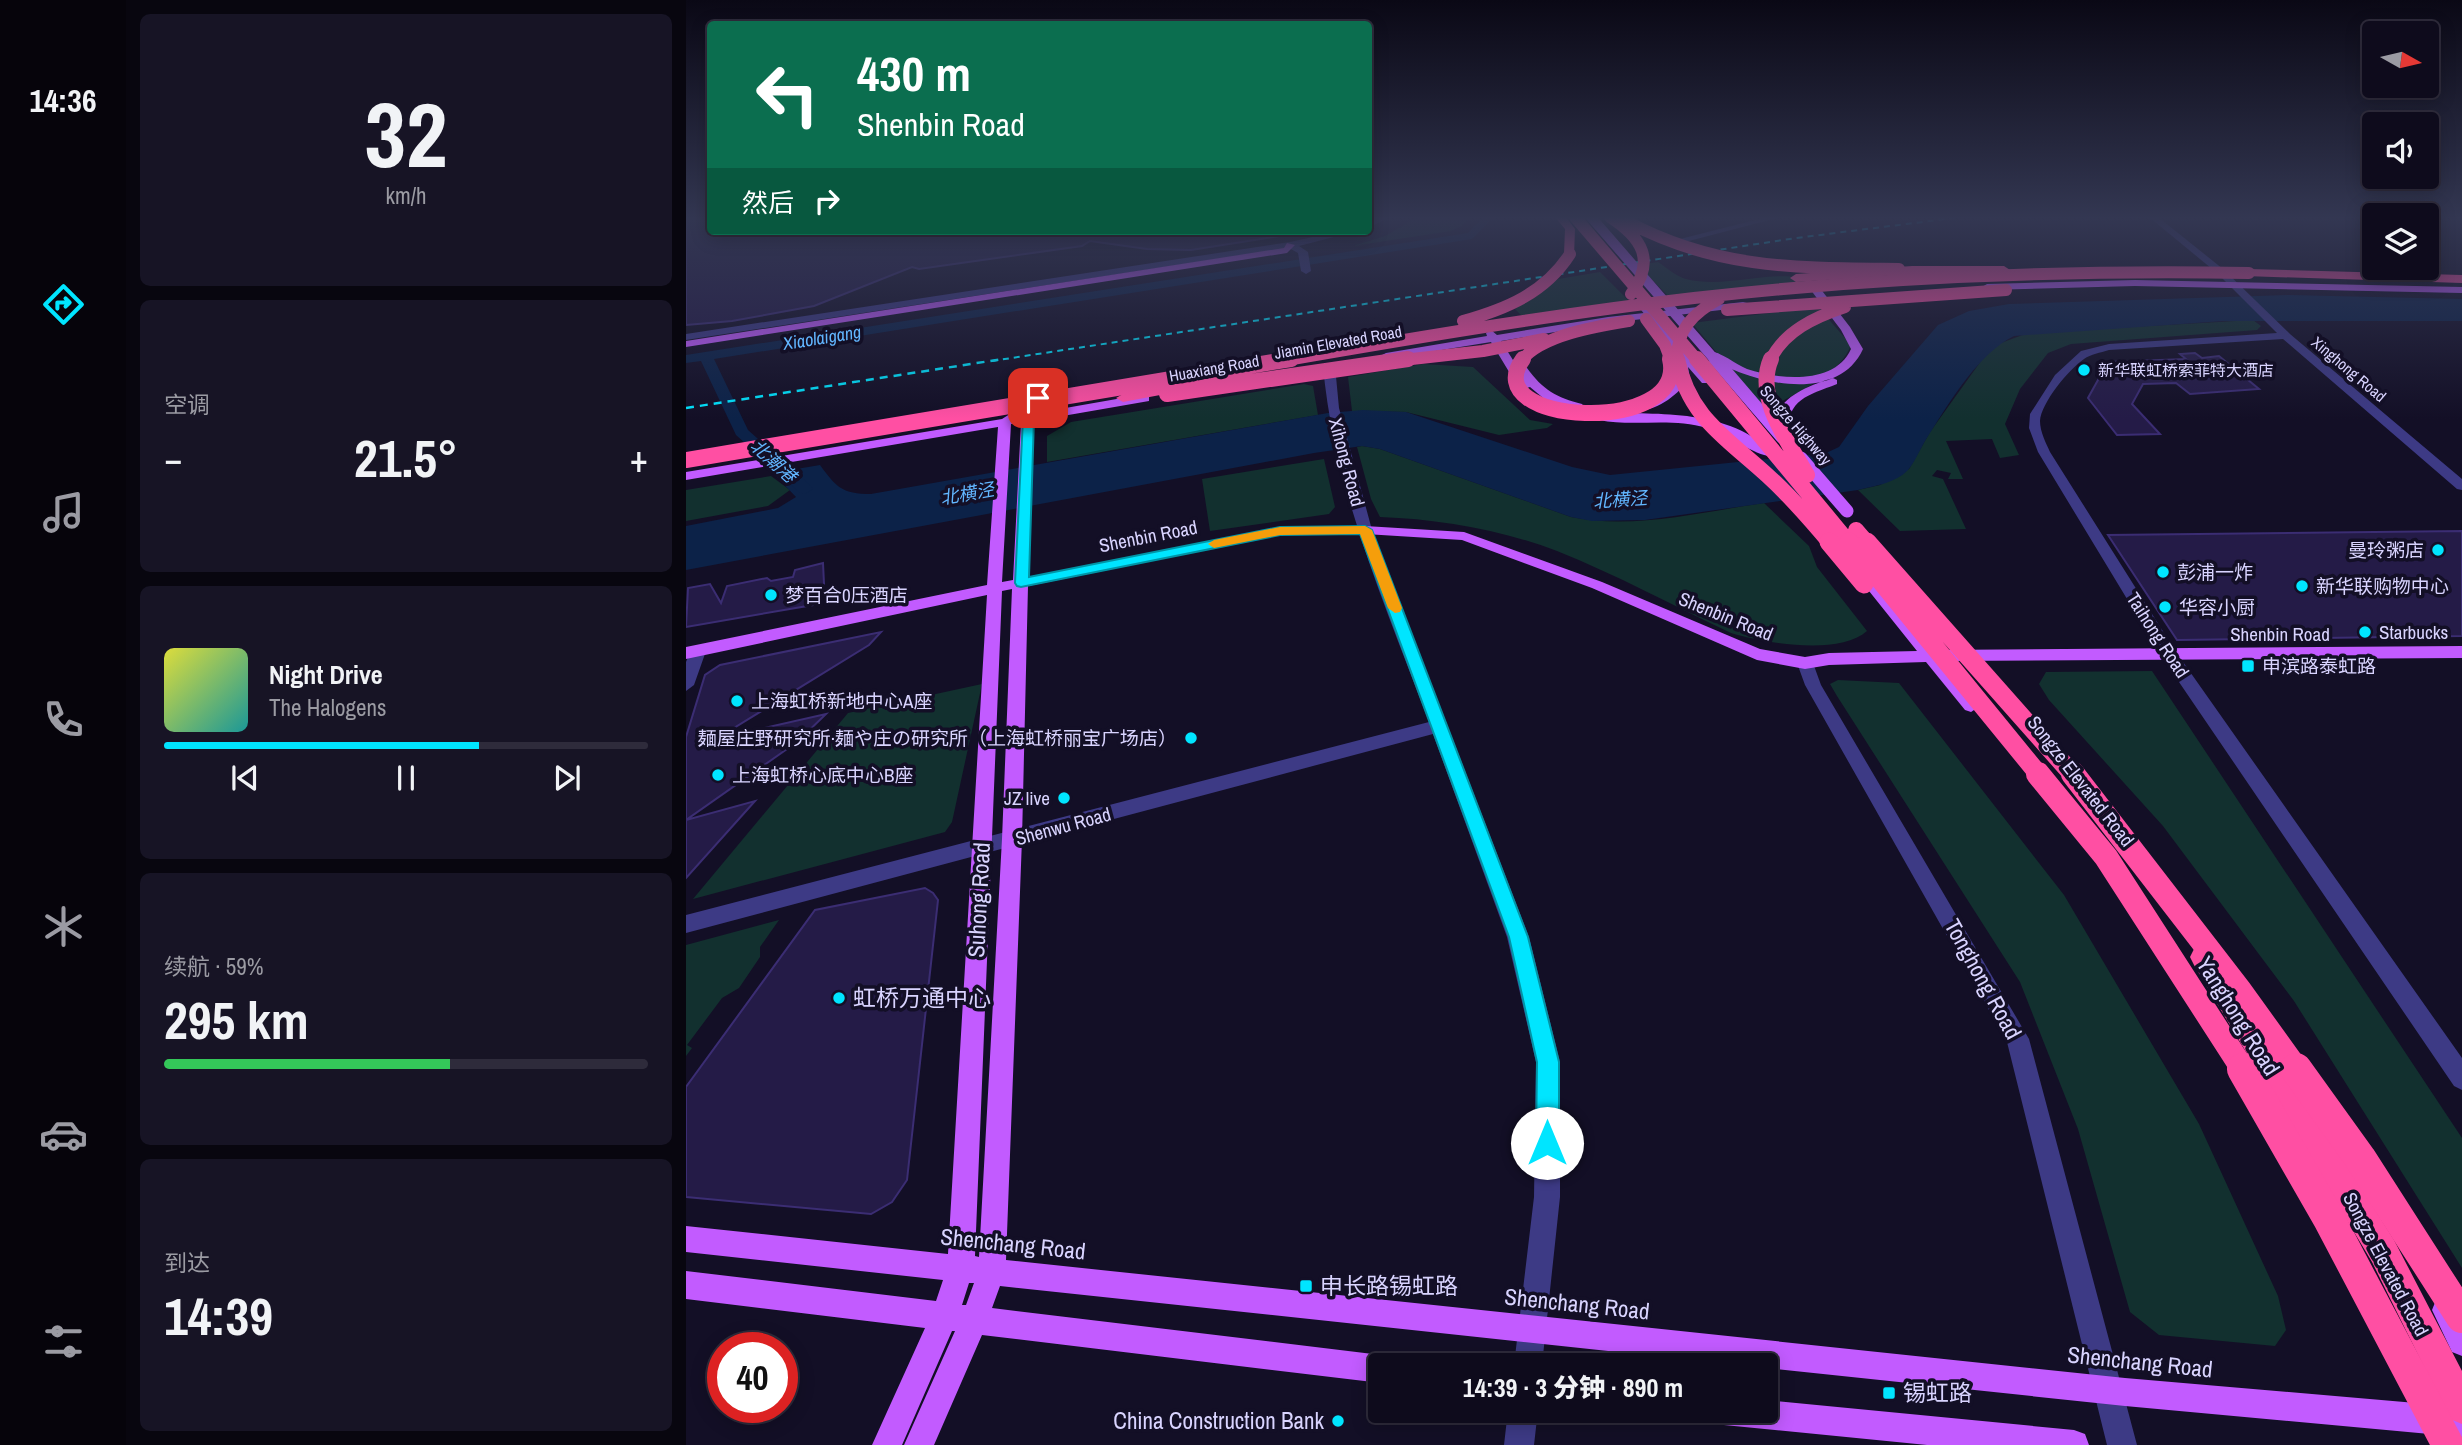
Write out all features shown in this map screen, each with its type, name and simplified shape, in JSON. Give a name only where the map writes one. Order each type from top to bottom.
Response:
[{"type":"highway","points":[[1124,393],[1230,362],[1444,325],[1496,310],[1519,300],[1543,284]]},
{"type":"highway","points":[[1618,284],[1644,316],[1647,319],[1653,326],[1661,337],[1672,365],[1671,377],[1664,389],[1653,399],[1607,415],[1556,411],[1536,404],[1522,391],[1516,380],[1517,368],[1527,356],[1560,337],[1596,327],[1633,321],[1646,319],[1647,319],[1659,317],[1887,297],[2178,284]]},
{"type":"highway","name":"Songze Elevated Road","points":[[1628,284],[1753,425],[1927,647],[2066,806],[2106,856],[2236,1056],[2333,1222],[2448,1445]]},
{"type":"highway","points":[[1124,393],[1207,390],[1383,362],[1494,349],[1568,331],[1612,310],[1639,284]]},
{"type":"highway","name":"Songze Elevated Road","points":[[1643,284],[1807,475],[2071,772],[2166,898],[2383,1251],[2462,1407]]},
{"type":"highway","points":[[1771,284],[1726,296],[1687,321],[1681,330],[1677,354],[1683,388],[1699,414],[1804,511],[1868,588],[1927,647]]},
{"type":"highway","name":"Jiamin Elevated Road","points":[[686,471],[1521,322],[1773,290],[1858,284]]},
{"type":"highway","name":"Jiamin Elevated Road","points":[[686,460],[1536,327],[1683,307],[1981,284]]},
{"type":"highway","name":"Jiamin Elevated Road","points":[[2358,284],[2462,288]]},
{"type":"highway","points":[[1807,475],[1770,400],[1766,381],[1769,363],[1786,338],[1804,325],[1840,308],[1887,297]]},
{"type":"highway","points":[[2166,898],[2239,989],[2360,1158],[2462,1317]]},
{"type":"main road","points":[[686,344],[1066,284]]},
{"type":"main road","points":[[1624,284],[1927,647]]},
{"type":"main road","name":"Songze Highway","points":[[1650,284],[1975,656]]},
{"type":"main road","name":"Huaxiang Road","points":[[686,454],[1038,398],[1494,331],[1668,300],[1814,284]]},
{"type":"main road","points":[[1818,284],[1855,342],[1860,359]]},
{"type":"main road","name":"Huaxiang Road","points":[[686,476],[1329,366],[1494,331],[1827,297],[1998,286],[2462,288]]},
{"type":"main road","points":[[1494,331],[1525,389],[1542,403],[1590,409],[1635,408],[1664,398],[1675,391],[1684,379],[1681,352]]},
{"type":"main road","points":[[1711,354],[1742,372],[1795,380],[1829,375],[1860,359]]},
{"type":"main road","points":[[1781,435],[1780,417],[1790,402],[1846,376],[1860,359]]},
{"type":"main road","points":[[1028,418],[1038,398]]},
{"type":"main road","points":[[1005,422],[1038,398]]},
{"type":"main road","points":[[1557,405],[1604,417],[1654,416],[1699,421],[1743,436],[1766,453]]},
{"type":"main road","name":"Suhong Road","points":[[919,1445],[974,1321],[992,1272],[1012,839],[1024,463],[1028,418]]},
{"type":"main road","name":"Suhong Road","points":[[887,1445],[944,1317],[961,1268],[994,588],[1005,422]]},
{"type":"main road","name":"Shenbin Road","points":[[692,652],[1280,531],[1365,530],[1464,536],[1597,585],[1757,654],[1805,663],[1927,647],[1975,656],[2462,653]]},
{"type":"main road","name":"Yanghong Road","points":[[1927,647],[2038,783],[2165,956],[2302,1173],[2441,1445]]},
{"type":"main road","name":"Yanghong Road","points":[[1975,656],[2106,816],[2303,1083],[2434,1287],[2462,1342]]},
{"type":"main road","name":"Shenchang Road","points":[[686,1238],[2109,1390],[2462,1422]]},
{"type":"main road","points":[[686,1285],[1368,1367]]},
{"type":"main road","points":[[1778,1415],[2074,1445]]},
{"type":"street","points":[[686,337],[1027,284]]},
{"type":"street","name":"Xinghong Road","points":[[2233,284],[2270,322],[2462,486]]},
{"type":"street","name":"Taihong Road","points":[[2286,336],[2109,348],[2088,352],[2068,367],[2039,406],[2034,419],[2036,434],[2044,452],[2169,656],[2462,1078]]},
{"type":"street","name":"Xihong Road","points":[[1329,366],[1333,408],[1365,530],[1518,937],[1548,1062],[1547,1197],[1529,1353]]},
{"type":"street","points":[[686,685],[692,652]]},
{"type":"street","name":"Tonghong Road","points":[[1805,663],[1813,685],[2018,1039],[2122,1445]]},
{"type":"street","name":"Shenwu Road","points":[[686,924],[1439,726]]},
{"type":"street","points":[[1519,1445],[1522,1423]]},
{"type":"green space","points":[[1550,284],[1612,284],[1630,302],[1524,318],[1515,309]]},
{"type":"green space","points":[[1657,284],[1792,284],[1669,297]]},
{"type":"green space","points":[[1818,307],[1851,345],[1837,366],[1826,375],[1765,411],[1692,323]]},
{"type":"green space","points":[[2253,320],[2261,326],[2257,330],[2071,344],[2048,353],[2020,389],[2005,424],[2019,455],[2000,458],[1992,439],[1946,441],[1963,479],[1948,479],[1951,473],[1937,470],[1932,476],[1943,479],[1966,529],[1900,531],[1858,490],[1880,485],[1909,469],[1930,432],[1981,361],[1998,344],[2028,333]]},
{"type":"green space","points":[[1423,364],[1473,367],[1530,420],[1553,424],[1547,428],[1499,435],[1406,412],[1352,411],[1348,377]]},
{"type":"green space","points":[[1304,384],[1313,386],[1318,415],[1047,462],[1047,436],[1071,422]]},
{"type":"green space","points":[[1357,447],[1380,449],[1571,517],[1618,522],[1643,521],[1764,503],[1809,546],[1817,567],[1867,631],[1854,639],[1820,645],[1781,643],[1745,637],[1731,633],[1601,570],[1536,544],[1470,527],[1380,517],[1371,499]]},
{"type":"green space","points":[[1324,459],[1335,507],[1329,514],[1210,531],[1202,479]]},
{"type":"green space","points":[[771,476],[790,490],[768,506],[686,521],[686,490]]},
{"type":"green space","points":[[2152,671],[2462,1138],[2462,1268],[2294,1001],[2163,826],[2049,700],[2039,684],[2046,672]]},
{"type":"green space","points":[[1838,680],[1899,683],[2064,895],[2199,1124],[2278,1296],[2286,1330],[2275,1346],[2159,1335],[2130,1312],[2078,1129],[2020,982],[1837,696],[1830,684]]},
{"type":"green space","points":[[982,684],[952,822],[945,832],[693,899],[848,713]]},
{"type":"green space","points":[[779,920],[760,947],[760,957],[739,988],[722,998],[687,1045],[692,1048],[686,1056],[686,945]]},
{"type":"water","name":"北横泾","points":[[2289,295],[2462,299],[2462,321],[2223,321],[2014,336],[1989,354],[1967,378],[1911,466],[1897,478],[1858,490],[1645,520],[1592,521],[1571,517],[1380,449],[1362,446],[686,570],[686,526],[778,508],[796,497],[773,473],[820,465],[831,479],[846,491],[871,494],[1328,413],[1363,410],[1406,412],[1572,467],[1610,475],[1826,453],[1839,447],[1868,406],[1938,325],[1969,311],[2009,304]]},
{"type":"building","points":[[686,284],[868,284],[814,306],[732,321],[686,325]]},
{"type":"building","name":"新华联虹桥索菲特大酒店","points":[[2195,353],[2202,358],[2219,356],[2259,389],[2190,394],[2176,383],[2143,384],[2132,404],[2160,434],[2117,435],[2088,398],[2108,362],[2186,359],[2180,354]]},
{"type":"building","name":"新华联购物中心","points":[[2462,531],[2462,636],[2177,640],[2108,535]]},
{"type":"building","name":"梦百合0压酒店","points":[[823,563],[824,584],[813,605],[686,627],[688,588],[710,584],[721,603],[727,586],[767,578],[771,581],[793,577],[795,570]]},
{"type":"building","points":[[881,632],[869,645],[716,739],[826,714],[797,742],[686,820],[686,737],[705,675],[720,665]]},
{"type":"building","points":[[755,801],[686,878],[686,820]]},
{"type":"building","name":"虹桥万通中心","points":[[925,888],[938,900],[907,1180],[892,1202],[871,1214],[686,1197],[686,1087],[815,910]]},
{"type":"waterway","name":"Xiaolaigang","points":[[686,359],[1162,284]]},
{"type":"waterway","name":"北潮港","points":[[706,356],[741,432],[805,489]]},
{"type":"railway","points":[[992,361],[1492,284]]},
{"type":"railway","points":[[686,408],[1003,359]]},
{"type":"slow traffic","points":[[1214,544],[1280,531],[1365,530],[1395,608]]},
{"type":"place","name":"新华联虹桥索菲特大酒店","points":[[2084,370]]},
{"type":"place","name":"曼玲粥店","points":[[2438,550]]},
{"type":"place","name":"彭浦一炸","points":[[2163,572]]},
{"type":"place","name":"新华联购物中心","points":[[2302,586]]},
{"type":"place","name":"梦百合0压酒店","points":[[771,595]]},
{"type":"place","name":"华容小厨","points":[[2165,607]]},
{"type":"place","name":"Starbucks","points":[[2365,632]]},
{"type":"place","name":"申滨路泰虹路","points":[[2248,666]]},
{"type":"place","name":"上海虹桥新地中心A座","points":[[737,701]]},
{"type":"place","name":"麺屋庄野研究所·麺や庄の研究所（上海虹桥丽宝广场店）","points":[[1191,738]]},
{"type":"place","name":"上海虹桥心底中心B座","points":[[718,775]]},
{"type":"place","name":"JZ live","points":[[1064,798]]},
{"type":"place","name":"虹桥万通中心","points":[[839,998]]},
{"type":"place","name":"申长路锡虹路","points":[[1306,1286]]},
{"type":"place","name":"锡虹路","points":[[1889,1393]]},
{"type":"place","name":"China Construction Bank","points":[[1338,1421]]},
{"type":"route","points":[[1038,398],[1028,418],[1021,583],[1280,531],[1365,530],[1518,937],[1548,1062],[1547,1143]]}]
